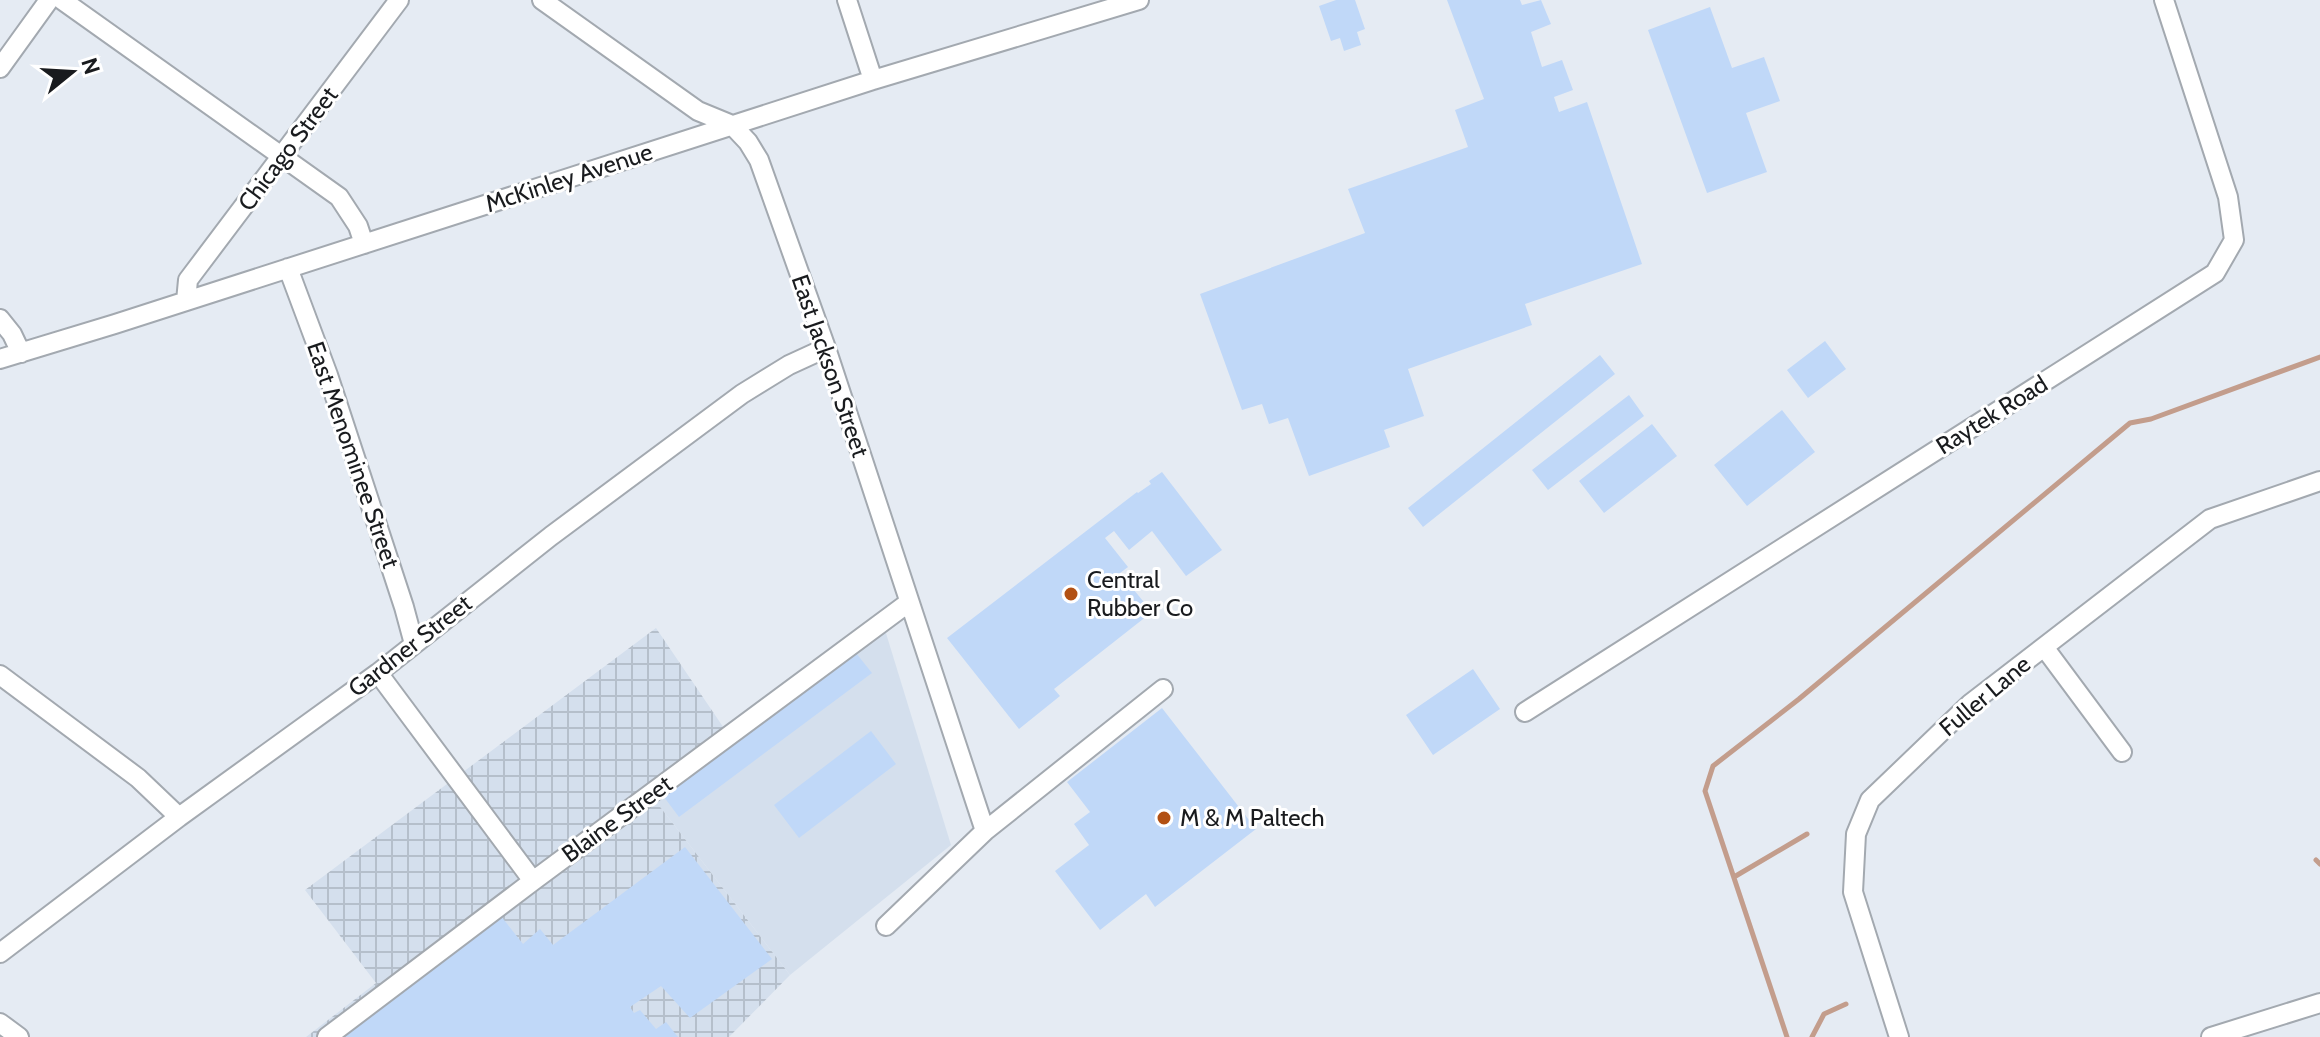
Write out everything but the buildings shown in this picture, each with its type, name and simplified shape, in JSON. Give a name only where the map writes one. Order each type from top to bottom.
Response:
[{"type":"street","points":[[0,68],[49,0]]},
{"type":"street","points":[[62,0],[339,197],[358,226],[364,244]]},
{"type":"street","name":"Chicago Street","points":[[186,301],[188,280],[399,0]]},
{"type":"street","name":"East Jackson Street","points":[[542,0],[698,111],[732,125],[759,160],[826,348],[985,831]]},
{"type":"street","points":[[847,0],[873,80]]},
{"type":"street","name":"Raytek Road","points":[[1525,712],[2215,273],[2234,240],[2228,197],[2164,0]]},
{"type":"street","name":"McKinley Avenue","points":[[0,359],[873,80],[1131,1]]},
{"type":"street","name":"East Menominee Street","points":[[288,268],[328,375],[414,644]]},
{"type":"street","points":[[0,319],[21,353]]},
{"type":"street","name":"Gardner Street","points":[[0,953],[179,817],[378,673],[551,536],[742,394],[789,365],[826,348]]},
{"type":"street","name":"Fuller Lane","points":[[1899,1037],[1853,892],[1856,834],[1870,800],[1970,704],[2210,519],[2320,481]]},
{"type":"street","name":"Blaine Street","points":[[327,1037],[908,603]]},
{"type":"street","points":[[2044,647],[2122,752]]},
{"type":"street","points":[[378,673],[533,881]]},
{"type":"street","points":[[0,675],[138,778],[179,817]]},
{"type":"street","points":[[886,926],[985,831],[1163,689]]},
{"type":"street","points":[[2211,1037],[2320,1003]]},
{"type":"street","points":[[0,1023],[19,1037]]},
{"type":"shaded area","points":[[656,628],[734,743],[654,799],[790,975],[729,1037],[306,1037],[376,983],[305,890]]},
{"type":"shaded area","points":[[885,630],[951,845],[790,975],[654,799]]},
{"type":"waterway","points":[[1787,1037],[1705,791],[1713,766],[1799,699],[2130,423],[2151,419],[2320,357]]},
{"type":"waterway","points":[[1734,877],[1807,834]]},
{"type":"waterway","points":[[2316,860],[2320,864]]},
{"type":"waterway","points":[[1812,1037],[1824,1014],[1846,1004]]},
{"type":"place","name":"Central Rubber Co","points":[[1071,594]]},
{"type":"place","name":"M & M Paltech","points":[[1164,818]]}]
